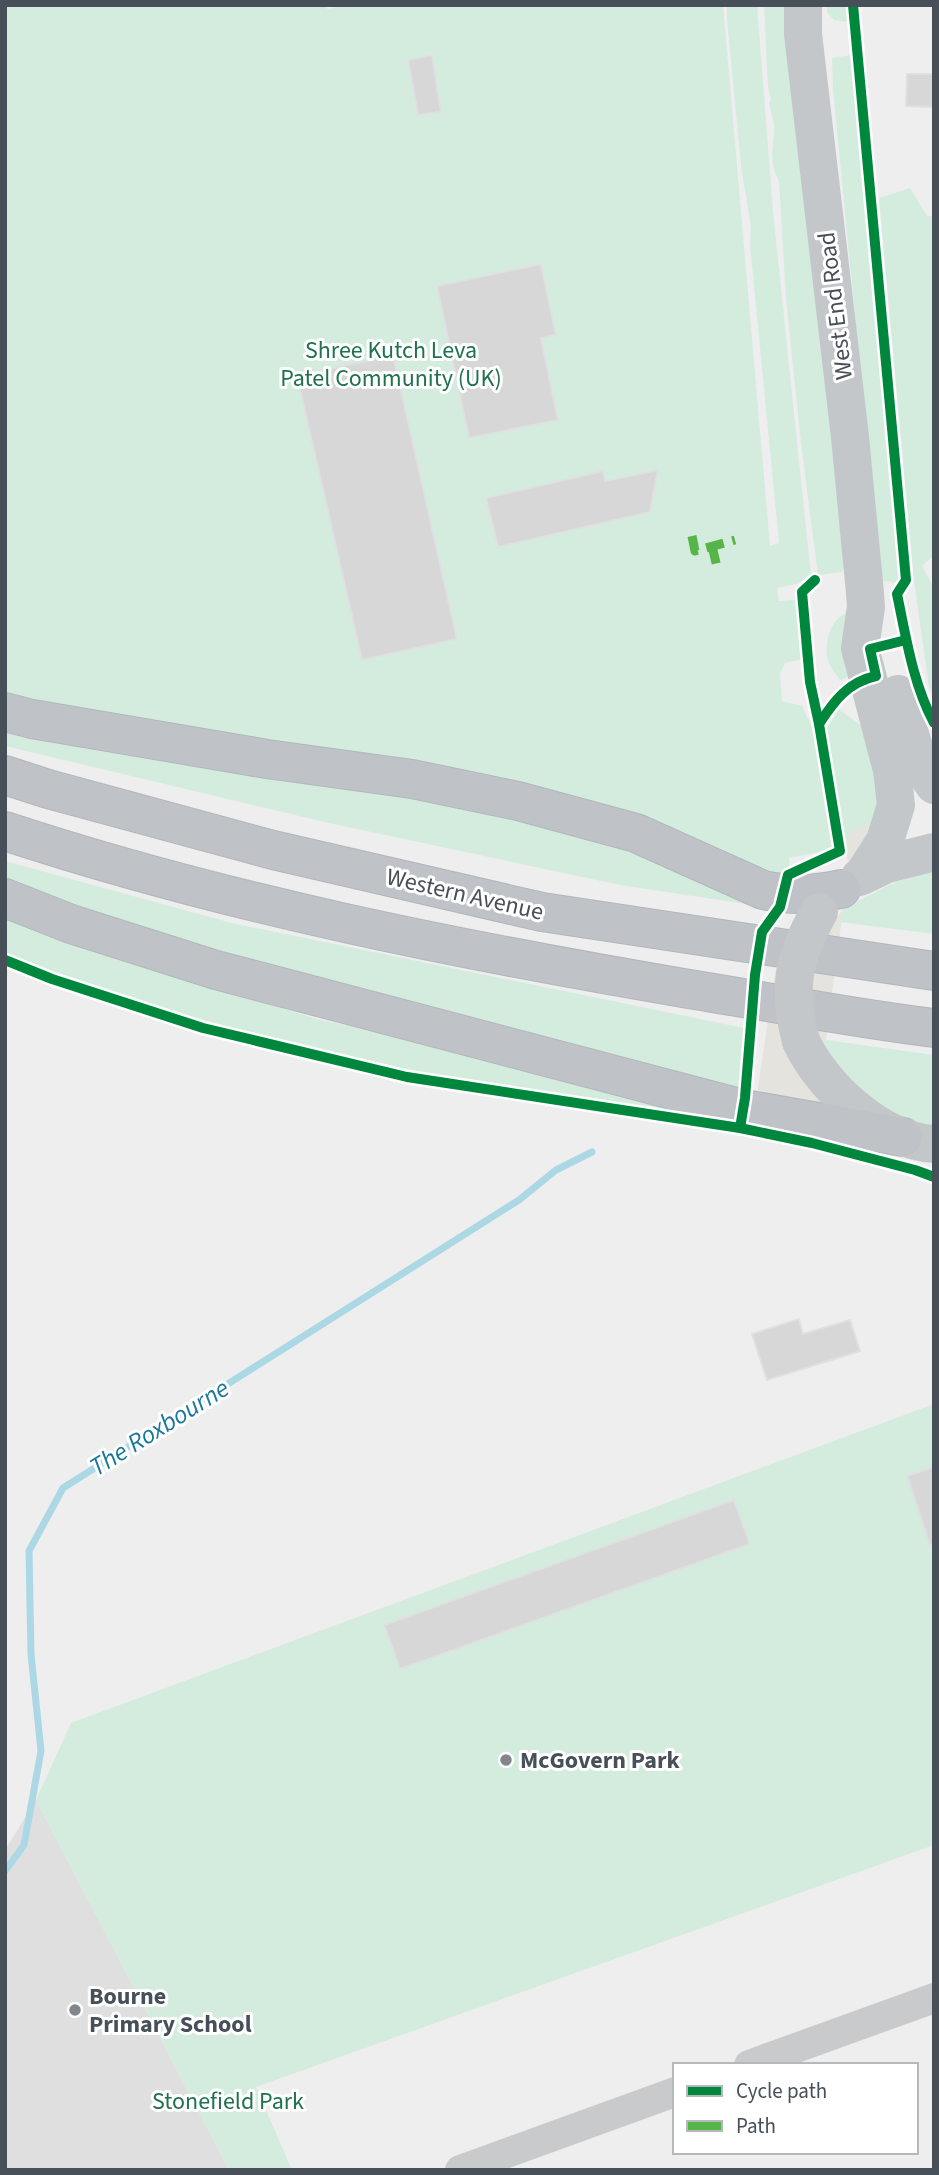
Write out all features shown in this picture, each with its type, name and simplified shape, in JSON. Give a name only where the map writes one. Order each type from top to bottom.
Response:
[{"type":"highway","points":[[5,712],[32,719],[267,759],[412,779],[518,801],[636,833],[763,890],[811,895],[841,892]]},
{"type":"highway","name":"Western Avenue","points":[[5,775],[273,850],[541,912],[934,971]]},
{"type":"highway","points":[[5,831],[65,851],[261,903],[526,961],[934,1028]]},
{"type":"highway","points":[[5,898],[71,924],[230,973],[744,1109],[924,1143]]},
{"type":"main road","name":"West End Road","points":[[803,5],[803,34],[850,438],[866,607],[860,649],[892,770],[896,805],[885,841],[841,892],[796,962],[794,1016],[809,1059],[837,1093],[860,1113],[924,1143]]},
{"type":"main road","name":"West End Road","points":[[866,607],[886,645],[918,761],[934,785]]},
{"type":"main road","points":[[841,892],[887,864],[934,852]]},
{"type":"street","points":[[755,2063],[934,1998]]},
{"type":"street","points":[[460,2170],[673,2093]]},
{"type":"shaded area","name":"Bourne Primary School","points":[[36,1800],[229,2170],[5,2170],[5,1850]]},
{"type":"green space","name":"Shree Kutch Leva Patel Community (UK)","points":[[5,5],[326,5],[327,9],[348,5],[723,5],[770,546],[779,543],[750,245],[751,227],[741,166],[727,19],[727,5],[757,5],[773,211],[811,576],[796,584],[777,588],[779,601],[795,600],[802,659],[785,663],[780,673],[782,701],[802,706],[814,731],[834,849],[789,858],[792,879],[5,693]]},
{"type":"green space","points":[[764,5],[794,5],[845,556],[842,572],[818,575],[786,299],[779,181],[773,162],[774,127],[769,102],[771,100]]},
{"type":"green space","points":[[827,5],[848,5],[848,22],[834,20],[827,12]]},
{"type":"green space","points":[[851,55],[901,583],[881,581],[833,90],[832,58]]},
{"type":"green space","points":[[910,188],[927,216],[934,216],[934,555],[922,566],[934,588],[934,698],[929,687],[914,581],[879,198]]},
{"type":"green space","points":[[850,612],[857,674],[840,680],[828,660],[828,638],[833,624]]},
{"type":"green space","points":[[839,709],[864,728],[881,772],[876,823],[853,829],[844,842],[826,730]]},
{"type":"green space","points":[[5,724],[448,802],[575,834],[683,868],[759,906],[620,885],[329,823],[5,746]]},
{"type":"green space","points":[[5,861],[232,923],[744,1028],[742,1096],[248,968],[5,885]]},
{"type":"green space","points":[[934,871],[934,934],[840,922],[843,909],[891,884]]},
{"type":"green space","points":[[5,918],[84,949],[317,1019],[534,1068],[716,1114],[689,1122],[407,1077],[212,1030],[52,979],[5,960]]},
{"type":"green space","points":[[826,1040],[934,1055],[934,1130],[901,1126],[825,1054]]},
{"type":"green space","name":"McGovern Park","points":[[934,1404],[934,1845],[256,2087],[292,2170],[229,2170],[36,1800],[71,1723]]},
{"type":"sand","points":[[876,823],[865,849],[848,862],[844,842],[853,829]]},
{"type":"sand","points":[[843,909],[825,1054],[811,1025],[808,981],[821,941]]},
{"type":"sand","points":[[784,943],[788,944],[834,1115],[756,1101],[775,973]]},
{"type":"building","points":[[432,55],[441,112],[418,115],[408,60]]},
{"type":"building","points":[[907,74],[934,74],[934,107],[906,106]]},
{"type":"building","points":[[541,264],[556,335],[541,338],[558,420],[469,438],[437,286]]},
{"type":"building","points":[[393,355],[457,639],[362,660],[297,376]]},
{"type":"building","points":[[658,470],[650,512],[498,547],[486,498],[603,471],[605,481]]},
{"type":"building","points":[[799,1319],[803,1334],[850,1320],[860,1351],[767,1380],[752,1334]]},
{"type":"building","points":[[934,1467],[934,1544],[930,1545],[907,1476]]},
{"type":"building","points":[[734,1500],[750,1544],[400,1669],[384,1625]]},
{"type":"waterway","name":"The Roxbourne","points":[[5,1871],[24,1845],[41,1751],[31,1654],[29,1551],[63,1488],[519,1200],[556,1170],[592,1152]]},
{"type":"marked path","points":[[692,536],[695,551],[735,540]]},
{"type":"marked path","points":[[712,546],[717,567]]},
{"type":"cycle path","points":[[853,5],[906,580],[897,594],[915,676],[934,723]]},
{"type":"cycle path","points":[[815,580],[802,592],[810,682],[819,724]]},
{"type":"cycle path","points":[[740,1128],[755,975],[762,932],[780,907],[788,875],[840,851],[819,724],[830,708],[850,688],[876,676],[870,649],[906,640]]},
{"type":"cycle path","points":[[5,960],[52,979],[203,1028],[407,1077],[740,1128],[812,1143],[934,1177]]},
{"type":"place","name":"McGovern Park","points":[[506,1760]]},
{"type":"place","name":"Bourne Primary School","points":[[75,2010]]},
{"type":"park label","name":"Stonefield Park","points":[[228,2101]]}]
